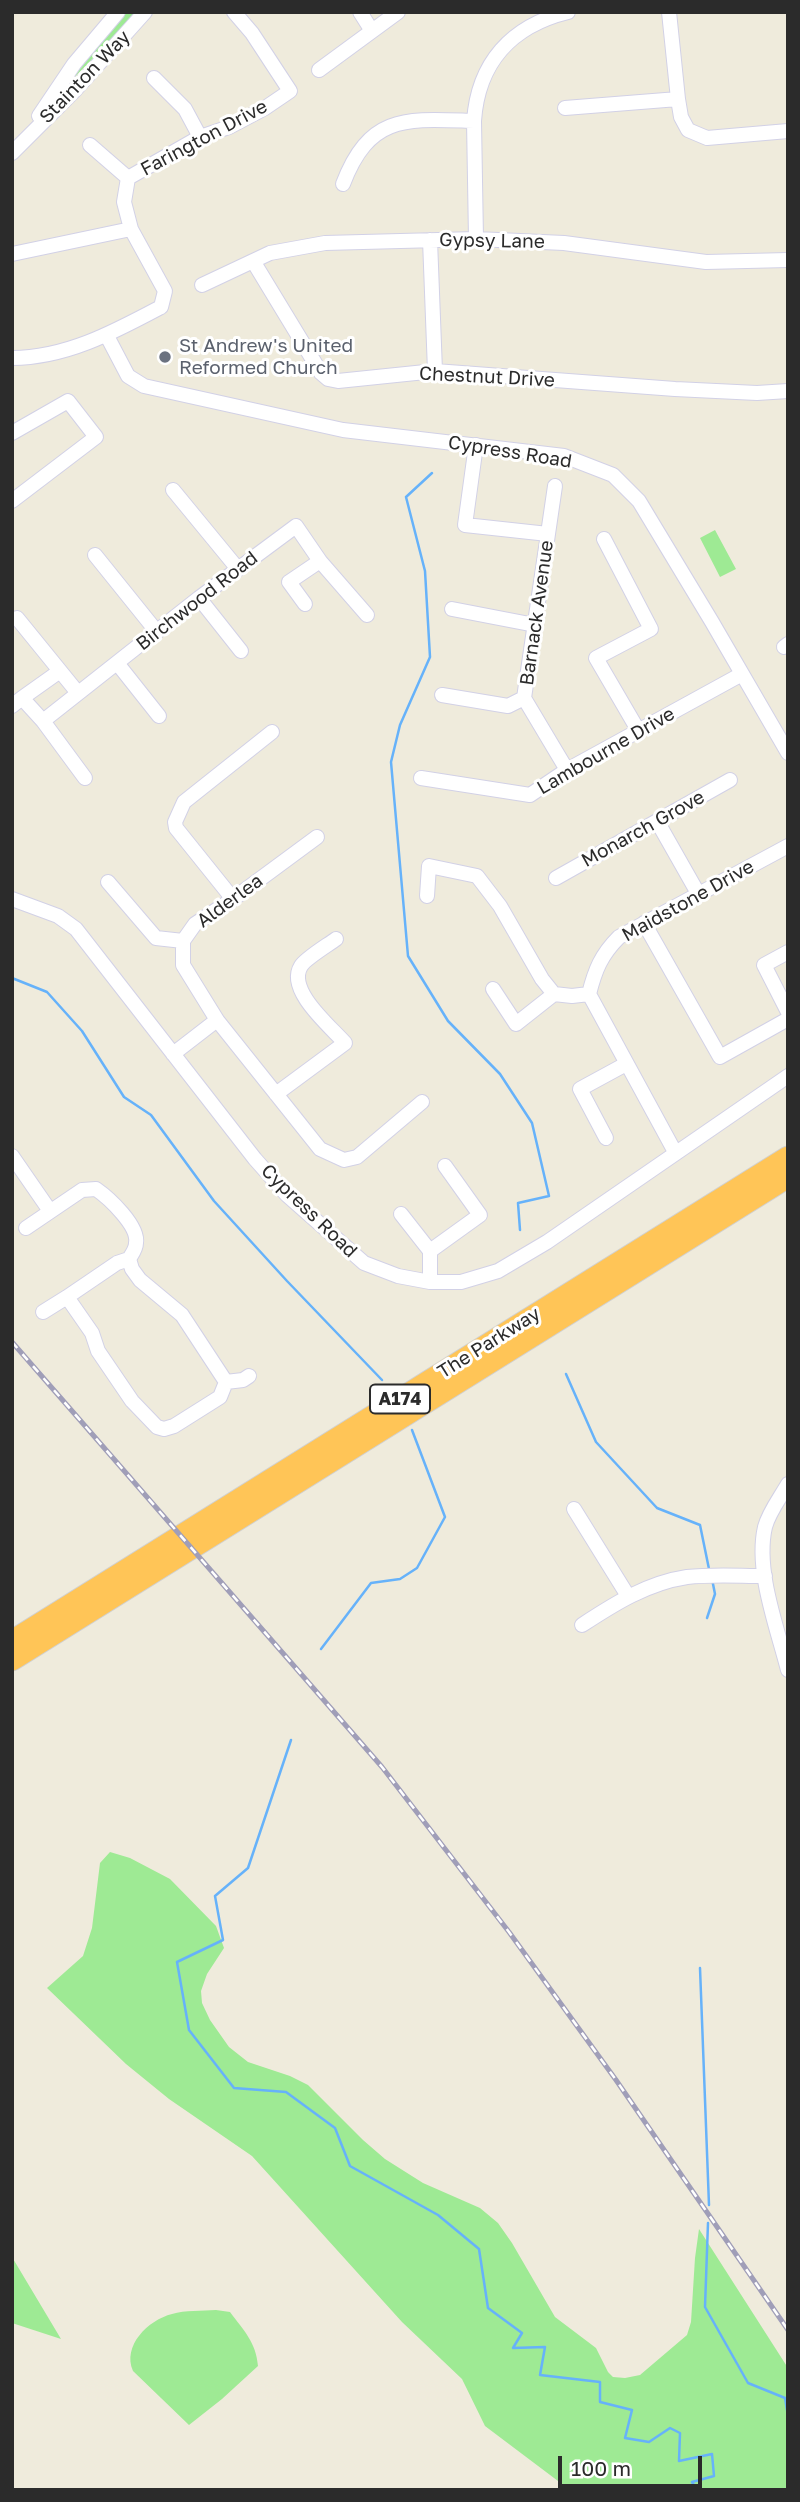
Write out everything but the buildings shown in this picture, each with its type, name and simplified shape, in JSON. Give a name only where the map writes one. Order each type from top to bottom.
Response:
[{"type":"highway","name":"The Parkway","points":[[12,1641],[788,1157]]},
{"type":"highway","name":"The Parkway","points":[[12,1660],[788,1177]]},
{"type":"street","name":"Stainton Way","points":[[23,141],[74,64],[118,12]]},
{"type":"street","name":"Stainton Way","points":[[12,153],[76,89],[145,12]]},
{"type":"street","name":"Farington Drive","points":[[107,336],[160,307],[164,291],[131,229],[124,202],[128,178],[200,137],[229,127],[290,91],[252,33],[234,12]]},
{"type":"street","points":[[360,12],[372,31]]},
{"type":"street","points":[[319,70],[398,12]]},
{"type":"street","points":[[476,239],[474,121],[479,88],[493,58],[513,37],[533,23],[568,12]]},
{"type":"street","points":[[669,12],[677,99],[684,125],[697,136],[707,138],[788,131]]},
{"type":"street","points":[[154,78],[185,109],[200,137]]},
{"type":"street","points":[[565,108],[677,99]]},
{"type":"street","points":[[344,184],[351,162],[379,130],[395,123],[474,121]]},
{"type":"street","points":[[90,145],[128,178]]},
{"type":"street","points":[[12,254],[131,229]]},
{"type":"street","name":"Gypsy Lane","points":[[202,285],[270,253],[325,243],[476,239],[564,243],[706,262],[788,260]]},
{"type":"street","points":[[430,240],[435,370]]},
{"type":"street","name":"Chestnut Drive","points":[[253,261],[321,373],[328,379],[338,381],[435,370],[675,389],[757,393],[788,391]]},
{"type":"street","points":[[12,358],[58,352],[107,336]]},
{"type":"street","name":"Cypress Road","points":[[107,336],[128,376],[144,386],[343,430],[564,457],[613,475],[639,501],[786,745]]},
{"type":"street","points":[[12,432],[68,401],[96,437],[12,501]]},
{"type":"street","points":[[476,445],[465,524],[548,534]]},
{"type":"street","name":"Barnack Avenue","points":[[555,486],[524,698],[566,770]]},
{"type":"street","points":[[173,490],[238,569]]},
{"type":"street","name":"Birchwood Road","points":[[43,721],[199,598],[296,526],[320,561],[367,615]]},
{"type":"street","points":[[604,539],[651,629],[596,658],[638,730]]},
{"type":"street","points":[[95,555],[157,632]]},
{"type":"street","points":[[305,604],[289,582],[320,561]]},
{"type":"street","points":[[199,598],[241,651]]},
{"type":"street","points":[[452,609],[535,625]]},
{"type":"street","points":[[17,618],[78,693]]},
{"type":"street","points":[[117,663],[159,716]]},
{"type":"street","points":[[60,671],[17,702],[43,721],[85,778]]},
{"type":"street","name":"Lambourne Drive","points":[[421,778],[530,795],[566,770],[742,674]]},
{"type":"street","points":[[442,695],[508,706],[524,698]]},
{"type":"street","points":[[233,899],[176,828],[175,822],[184,802],[272,732]]},
{"type":"street","name":"Monarch Grove","points":[[556,878],[730,780]]},
{"type":"street","points":[[657,821],[699,895]]},
{"type":"street","name":"Alderlea","points":[[317,837],[195,924],[183,941],[183,965],[216,1020],[320,1149],[344,1160],[357,1157],[422,1102]]},
{"type":"street","name":"Maidstone Drive","points":[[589,994],[596,967],[607,949],[619,937],[788,846]]},
{"type":"street","points":[[427,896],[429,866],[477,876],[500,905],[542,979],[554,994]]},
{"type":"street","points":[[108,882],[156,938],[183,941]]},
{"type":"street","name":"Cypress Road","points":[[12,899],[58,916],[76,929],[255,1159],[287,1195],[365,1263],[398,1276],[430,1282],[461,1282],[498,1271],[590,1213],[788,1076]]},
{"type":"street","points":[[644,923],[720,1057],[788,1019]]},
{"type":"street","points":[[276,1094],[345,1043],[302,995],[297,980],[301,965],[336,939]]},
{"type":"street","points":[[788,952],[764,965],[788,1012]]},
{"type":"street","points":[[493,989],[516,1024],[554,994],[589,994],[675,1152]]},
{"type":"street","points":[[173,1054],[216,1020]]},
{"type":"street","points":[[606,1138],[580,1089],[626,1064]]},
{"type":"street","points":[[12,1156],[50,1211]]},
{"type":"street","points":[[430,1251],[480,1215],[445,1166]]},
{"type":"street","points":[[26,1227],[82,1190],[99,1191],[129,1221],[136,1234],[137,1242],[129,1259],[132,1269],[140,1280],[182,1315],[226,1382]]},
{"type":"street","points":[[401,1214],[430,1251],[430,1282]]},
{"type":"street","points":[[43,1312],[117,1263],[129,1259]]},
{"type":"street","points":[[67,1297],[94,1336],[98,1351],[132,1401],[157,1427],[164,1429],[174,1426],[220,1397],[226,1382]]},
{"type":"street","points":[[226,1382],[243,1380],[249,1376]]},
{"type":"street","points":[[788,1484],[765,1526],[763,1554],[765,1576],[788,1670]]},
{"type":"street","points":[[574,1509],[628,1596]]},
{"type":"street","points":[[582,1625],[628,1596],[688,1577],[765,1576]]},
{"type":"green space","points":[[125,12],[138,12],[67,85],[86,56]]},
{"type":"green space","points":[[715,530],[736,569],[720,577],[700,538]]},
{"type":"green space","points":[[110,1852],[130,1858],[170,1879],[216,1926],[224,1948],[207,1974],[201,1991],[202,2003],[229,2047],[248,2062],[308,2085],[385,2159],[423,2183],[480,2208],[498,2223],[555,2317],[596,2348],[613,2377],[640,2375],[687,2335],[691,2322],[699,2229],[788,2368],[788,2490],[565,2490],[558,2481],[485,2426],[462,2379],[402,2322],[252,2156],[169,2099],[126,2064],[47,1988],[83,1956],[92,1928],[100,1863]]},
{"type":"green space","points":[[12,2257],[61,2339],[12,2323]]},
{"type":"green space","points":[[182,2312],[230,2312],[240,2325],[252,2343],[258,2366],[189,2425],[133,2371],[131,2352],[139,2335],[163,2317]]},
{"type":"waterway","points":[[432,473],[406,497],[425,571],[430,657],[400,725],[391,762],[408,956],[448,1021],[500,1074],[532,1123],[549,1196],[518,1203],[520,1230]]},
{"type":"waterway","points":[[12,978],[47,992],[82,1031],[124,1097],[151,1115],[214,1201],[382,1380]]},
{"type":"waterway","points":[[566,1374],[596,1442],[657,1508],[700,1525],[709,1569]]},
{"type":"waterway","points":[[321,1649],[371,1583],[400,1579],[417,1568],[445,1517],[412,1430]]},
{"type":"waterway","points":[[707,1618],[715,1594],[712,1579]]},
{"type":"waterway","points":[[291,1740],[248,1868],[215,1896],[223,1940],[177,1962],[189,2030],[234,2088],[286,2092],[335,2128],[350,2166],[438,2215],[479,2249],[488,2308],[522,2333],[513,2348],[545,2347],[540,2375],[600,2382],[600,2402],[632,2410],[625,2438],[649,2442],[670,2428],[680,2433],[679,2461],[712,2454],[714,2476],[692,2482],[697,2490]]},
{"type":"waterway","points":[[700,1968],[709,2205]]},
{"type":"waterway","points":[[708,2223],[705,2307],[748,2383],[785,2398],[788,2416]]},
{"type":"railway","points":[[12,1342],[382,1767],[509,1932],[616,2080],[788,2330]]},
{"type":"place","name":"St Andrew's United Reformed Church","points":[[165,357]]}]
